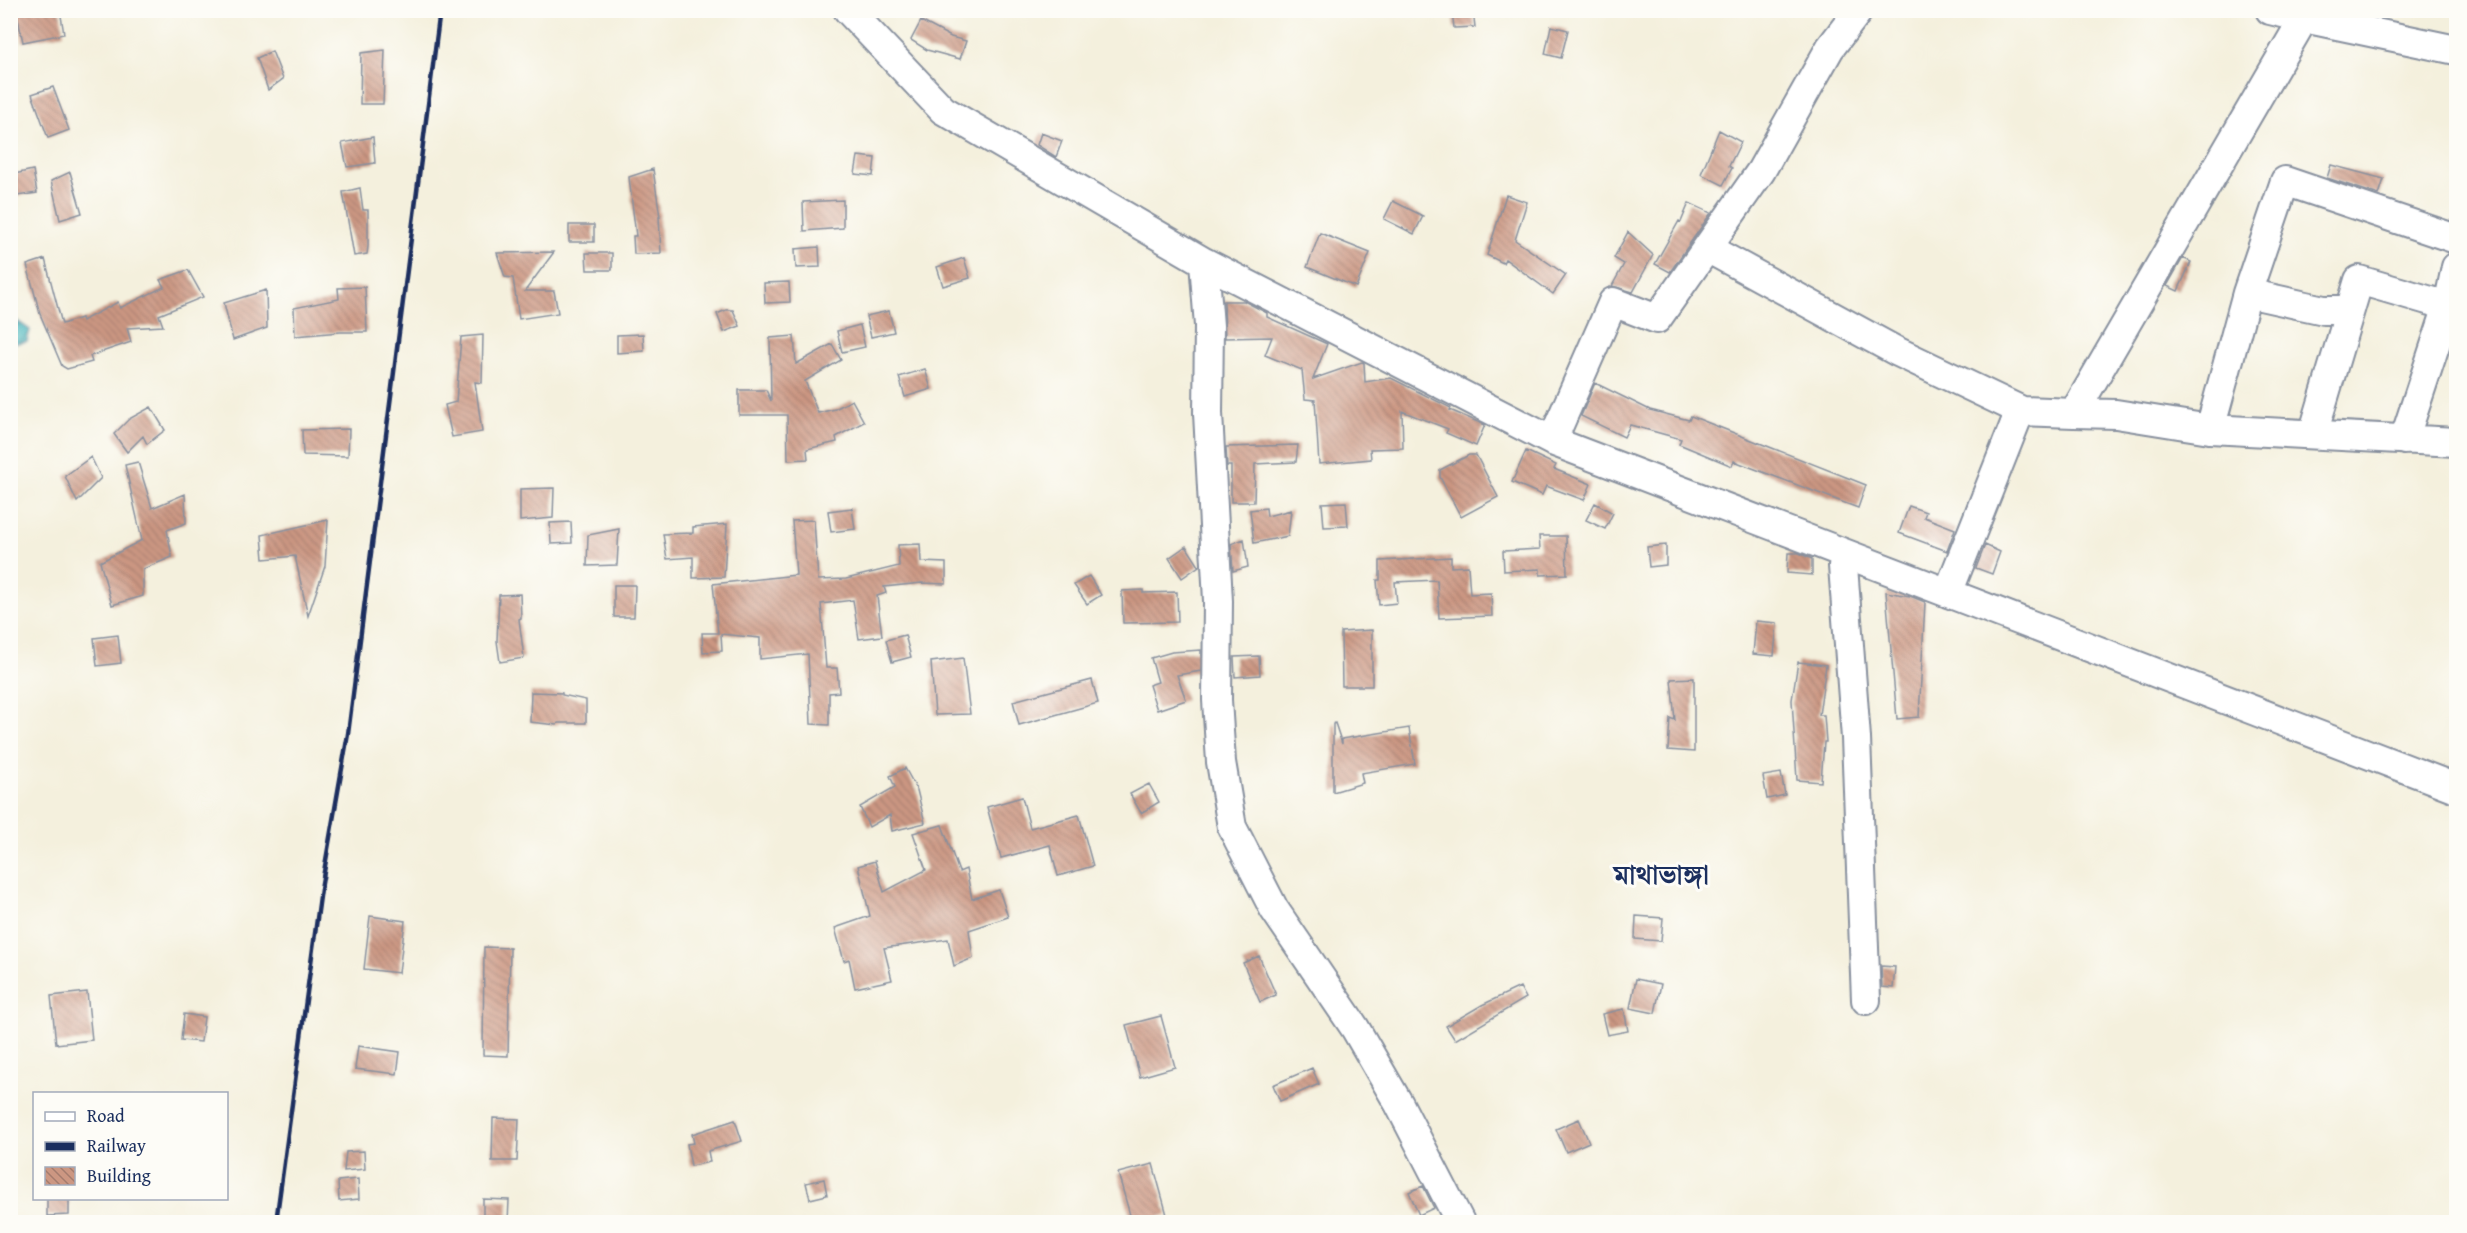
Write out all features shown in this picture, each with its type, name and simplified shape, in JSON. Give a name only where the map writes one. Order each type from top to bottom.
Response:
[{"type":"street","points":[[848,10],[943,110],[1204,262],[1552,441],[2457,788]]},
{"type":"street","points":[[1552,441],[1613,302],[1657,319],[1761,171],[1830,48],[1859,10]]},
{"type":"street","points":[[2270,10],[2457,50]]},
{"type":"street","points":[[2074,413],[2304,18]]},
{"type":"street","points":[[2210,429],[2247,294],[2285,181],[2457,239]]},
{"type":"street","points":[[1707,248],[1896,351],[2022,411],[2116,414],[2210,429],[2457,442]]},
{"type":"street","points":[[1204,262],[1209,326],[1208,413],[1218,602],[1217,700],[1221,762],[1232,828],[1274,909],[1366,1047],[1399,1104],[1460,1222]]},
{"type":"street","points":[[2404,440],[2448,306],[2457,267]]},
{"type":"street","points":[[2313,434],[2359,280],[2448,306]]},
{"type":"street","points":[[2247,294],[2324,310],[2350,310]]},
{"type":"street","points":[[1948,593],[2022,411]]},
{"type":"street","points":[[1843,566],[1856,738],[1866,1000]]},
{"type":"water","points":[[11,318],[30,330],[27,341],[11,344]]},
{"type":"building","points":[[16,10],[60,10],[64,34],[23,42]]},
{"type":"building","points":[[1452,10],[1473,10],[1475,27],[1454,28]]},
{"type":"building","points":[[921,21],[951,37],[966,41],[960,59],[927,50],[911,40]]},
{"type":"building","points":[[1551,26],[1568,30],[1561,58],[1545,54]]},
{"type":"building","points":[[385,50],[383,104],[360,104],[361,53]]},
{"type":"building","points":[[272,51],[283,79],[268,90],[257,58]]},
{"type":"building","points":[[53,87],[69,130],[48,138],[32,94]]},
{"type":"building","points":[[1719,130],[1741,142],[1729,166],[1732,168],[1723,185],[1701,174]]},
{"type":"building","points":[[1041,133],[1062,141],[1056,157],[1037,145]]},
{"type":"building","points":[[373,137],[375,163],[347,167],[342,143]]},
{"type":"building","points":[[858,156],[875,158],[873,176],[855,174]]},
{"type":"building","points":[[2331,165],[2384,179],[2379,195],[2327,178]]},
{"type":"building","points":[[653,169],[660,217],[661,253],[634,254],[633,236],[636,236],[629,177]]},
{"type":"building","points":[[33,170],[37,193],[17,196],[14,174]]},
{"type":"building","points":[[70,172],[82,213],[60,220],[51,181]]},
{"type":"building","points":[[360,188],[363,210],[368,210],[368,246],[367,254],[354,256],[343,192]]},
{"type":"building","points":[[1506,195],[1527,202],[1515,240],[1566,275],[1553,294],[1505,259],[1503,263],[1487,255]]},
{"type":"building","points":[[843,200],[843,228],[804,231],[803,202]]},
{"type":"building","points":[[1393,201],[1423,216],[1414,234],[1384,219]]},
{"type":"building","points":[[1689,203],[1711,213],[1670,272],[1655,264],[1679,221],[1681,222]]},
{"type":"building","points":[[569,225],[594,225],[594,242],[569,242]]},
{"type":"building","points":[[1628,232],[1653,255],[1633,292],[1612,286],[1624,264],[1614,258]]},
{"type":"building","points":[[1320,233],[1370,253],[1356,287],[1307,267]]},
{"type":"building","points":[[819,247],[820,267],[796,268],[795,249]]},
{"type":"building","points":[[554,252],[525,291],[554,291],[558,313],[519,319],[513,278],[505,277],[497,253]]},
{"type":"building","points":[[586,253],[612,253],[612,270],[587,270]]},
{"type":"building","points":[[964,258],[970,278],[943,286],[937,267]]},
{"type":"building","points":[[2183,258],[2191,262],[2178,291],[2167,286]]},
{"type":"building","points":[[45,259],[62,324],[81,318],[82,321],[118,302],[120,308],[164,287],[160,280],[188,270],[203,297],[159,315],[163,326],[127,328],[131,342],[90,356],[92,362],[67,369],[62,366],[40,314],[27,265]]},
{"type":"building","points":[[789,282],[790,302],[765,303],[764,283]]},
{"type":"building","points":[[365,287],[367,332],[295,336],[294,308],[339,299],[338,288]]},
{"type":"building","points":[[266,290],[267,328],[233,340],[224,303]]},
{"type":"building","points":[[1224,301],[1244,301],[1267,313],[1267,317],[1327,344],[1313,379],[1362,362],[1364,363],[1365,382],[1391,378],[1451,408],[1450,410],[1485,425],[1476,446],[1446,433],[1448,429],[1402,411],[1403,448],[1370,449],[1371,459],[1319,464],[1315,400],[1305,399],[1302,370],[1265,355],[1272,337],[1225,338]]},
{"type":"building","points":[[733,310],[740,326],[724,332],[717,314]]},
{"type":"building","points":[[889,311],[894,332],[871,337],[866,316]]},
{"type":"building","points":[[860,325],[865,347],[842,352],[837,331]]},
{"type":"building","points":[[643,334],[644,351],[617,353],[617,335]]},
{"type":"building","points":[[483,335],[482,383],[475,382],[482,432],[452,437],[445,405],[456,402],[461,337]]},
{"type":"building","points":[[794,336],[796,364],[832,344],[841,360],[805,381],[818,413],[835,409],[852,400],[864,422],[836,437],[837,442],[807,449],[808,459],[788,460],[787,415],[739,415],[739,390],[766,390],[771,401],[770,338]]},
{"type":"building","points":[[925,369],[931,389],[905,397],[899,377]]},
{"type":"building","points":[[1595,383],[1650,410],[1689,420],[1691,416],[1866,485],[1858,508],[1734,461],[1732,466],[1679,444],[1681,439],[1630,425],[1624,437],[1581,416]]},
{"type":"building","points":[[151,407],[165,430],[147,444],[143,436],[127,452],[114,434],[129,419]]},
{"type":"building","points":[[349,429],[348,456],[303,455],[302,430]]},
{"type":"building","points":[[1298,445],[1296,462],[1255,464],[1254,502],[1231,502],[1231,466],[1227,466],[1226,447]]},
{"type":"building","points":[[1526,451],[1556,465],[1554,469],[1591,484],[1584,500],[1546,486],[1542,495],[1512,482]]},
{"type":"building","points":[[1469,455],[1476,455],[1498,497],[1461,517],[1440,477],[1440,470]]},
{"type":"building","points":[[91,457],[101,478],[77,502],[65,476]]},
{"type":"building","points":[[138,462],[152,508],[185,494],[186,523],[167,530],[172,557],[143,569],[143,596],[112,605],[100,562],[142,540],[125,465]]},
{"type":"building","points":[[554,488],[553,518],[520,521],[520,489]]},
{"type":"building","points":[[1346,502],[1348,526],[1324,527],[1322,503]]},
{"type":"building","points":[[1595,503],[1613,513],[1605,529],[1586,520]]},
{"type":"building","points":[[1909,506],[1926,512],[1924,517],[1955,529],[1947,551],[1899,533]]},
{"type":"building","points":[[852,508],[855,529],[831,532],[828,511]]},
{"type":"building","points":[[1266,508],[1267,516],[1291,510],[1288,536],[1254,543],[1250,510]]},
{"type":"building","points":[[328,520],[325,566],[308,616],[295,556],[264,559],[262,535]]},
{"type":"building","points":[[814,520],[818,580],[846,579],[899,566],[898,545],[920,544],[921,562],[946,563],[946,584],[922,583],[884,587],[886,593],[877,596],[882,636],[859,639],[853,600],[821,604],[826,668],[837,668],[839,692],[829,693],[829,725],[811,724],[808,654],[760,659],[760,638],[721,634],[722,651],[703,652],[702,633],[718,633],[713,584],[796,575],[792,521]]},
{"type":"building","points":[[571,522],[572,543],[551,544],[550,523]]},
{"type":"building","points":[[727,524],[724,577],[693,578],[693,557],[667,559],[663,534],[693,533],[693,527]]},
{"type":"building","points":[[619,529],[617,565],[587,566],[588,535]]},
{"type":"building","points":[[1539,536],[1566,536],[1567,574],[1540,575],[1540,569],[1504,571],[1503,551],[1540,549]]},
{"type":"building","points":[[1244,539],[1248,567],[1233,571],[1231,544]]},
{"type":"building","points":[[1666,545],[1666,565],[1649,567],[1647,547]]},
{"type":"building","points":[[1985,545],[2000,552],[1992,574],[1976,568]]},
{"type":"building","points":[[1186,546],[1199,566],[1182,578],[1169,558]]},
{"type":"building","points":[[1788,553],[1799,553],[1812,559],[1812,575],[1787,573]]},
{"type":"building","points":[[1451,557],[1451,567],[1468,566],[1470,594],[1491,593],[1492,616],[1439,618],[1437,580],[1395,582],[1397,603],[1379,605],[1377,580],[1380,580],[1380,561]]},
{"type":"building","points":[[1089,576],[1101,595],[1087,604],[1074,585]]},
{"type":"building","points":[[614,585],[635,585],[634,617],[614,617]]},
{"type":"building","points":[[1143,590],[1143,593],[1177,592],[1178,622],[1123,623],[1122,591]]},
{"type":"building","points":[[1886,592],[1910,596],[1925,602],[1919,717],[1897,719]]},
{"type":"building","points":[[520,594],[521,618],[519,619],[524,658],[500,662],[497,641],[499,595]]},
{"type":"building","points":[[1756,621],[1777,623],[1774,656],[1753,654]]},
{"type":"building","points":[[1372,630],[1372,686],[1342,686],[1341,632]]},
{"type":"building","points":[[118,635],[121,663],[97,666],[94,638]]},
{"type":"building","points":[[905,635],[911,657],[892,662],[886,640]]},
{"type":"building","points":[[1201,650],[1201,671],[1177,675],[1186,700],[1157,710],[1149,685],[1158,682],[1151,658],[1172,652]]},
{"type":"building","points":[[1259,656],[1260,675],[1235,677],[1234,657]]},
{"type":"building","points":[[963,658],[970,714],[935,715],[931,662]]},
{"type":"building","points":[[1798,662],[1826,665],[1819,715],[1824,715],[1826,742],[1824,742],[1821,782],[1797,780],[1792,700]]},
{"type":"building","points":[[1694,678],[1694,752],[1668,750],[1670,718],[1675,720],[1671,679]]},
{"type":"building","points":[[1092,680],[1098,703],[1019,725],[1013,701]]},
{"type":"building","points":[[531,692],[562,693],[562,695],[586,700],[586,723],[558,723],[557,725],[530,722]]},
{"type":"building","points":[[1335,723],[1342,744],[1342,739],[1409,728],[1415,764],[1361,773],[1363,783],[1333,792],[1333,724]]},
{"type":"building","points":[[905,768],[917,790],[925,823],[892,831],[890,815],[869,827],[860,807],[895,787],[890,776]]},
{"type":"building","points":[[1781,773],[1785,795],[1767,799],[1763,776]]},
{"type":"building","points":[[1149,784],[1159,802],[1141,813],[1130,794]]},
{"type":"building","points":[[1022,797],[1030,828],[1079,815],[1093,866],[1058,876],[1050,845],[1001,858],[987,807]]},
{"type":"building","points":[[942,825],[959,872],[966,869],[972,899],[999,890],[1008,917],[969,930],[973,958],[954,966],[948,939],[884,948],[892,980],[855,988],[849,959],[844,961],[835,928],[870,916],[858,866],[875,861],[884,892],[926,870],[913,833]]},
{"type":"building","points":[[370,916],[405,921],[399,973],[364,969]]},
{"type":"building","points":[[1636,916],[1663,918],[1661,941],[1635,939]]},
{"type":"building","points":[[484,947],[510,948],[508,1056],[483,1055]]},
{"type":"building","points":[[1259,956],[1276,995],[1260,1002],[1243,963]]},
{"type":"building","points":[[1881,966],[1895,967],[1893,988],[1882,987]]},
{"type":"building","points":[[1636,979],[1661,984],[1655,1013],[1630,1008]]},
{"type":"building","points":[[1520,987],[1526,998],[1455,1040],[1446,1026]]},
{"type":"building","points":[[87,992],[92,1040],[56,1044],[51,996]]},
{"type":"building","points":[[1624,1009],[1628,1031],[1607,1035],[1602,1014]]},
{"type":"building","points":[[184,1014],[204,1017],[201,1042],[181,1040]]},
{"type":"building","points":[[1161,1016],[1175,1067],[1140,1077],[1126,1025]]},
{"type":"building","points":[[358,1046],[400,1052],[397,1074],[355,1069]]},
{"type":"building","points":[[1312,1068],[1319,1084],[1280,1101],[1273,1085]]},
{"type":"building","points":[[493,1118],[519,1119],[517,1161],[492,1161]]},
{"type":"building","points":[[1579,1119],[1589,1142],[1566,1152],[1556,1129]]},
{"type":"building","points":[[735,1120],[742,1141],[708,1151],[710,1162],[691,1166],[687,1144],[694,1143],[692,1134]]},
{"type":"building","points":[[364,1151],[365,1169],[344,1171],[346,1152]]},
{"type":"building","points":[[1153,1164],[1167,1215],[1132,1222],[1118,1173]]},
{"type":"building","points":[[358,1179],[359,1199],[339,1201],[338,1181]]},
{"type":"building","points":[[824,1179],[827,1195],[810,1199],[806,1183]]},
{"type":"building","points":[[1423,1186],[1434,1208],[1419,1215],[1409,1192]]},
{"type":"building","points":[[483,1199],[509,1200],[508,1222],[483,1222]]},
{"type":"building","points":[[47,1200],[69,1200],[69,1215],[47,1216]]},
{"type":"railway","points":[[276,1222],[321,889],[348,734],[440,10]]},
{"type":"district","name":"মাথাভাঙ্গা","points":[[1661,874]]}]
